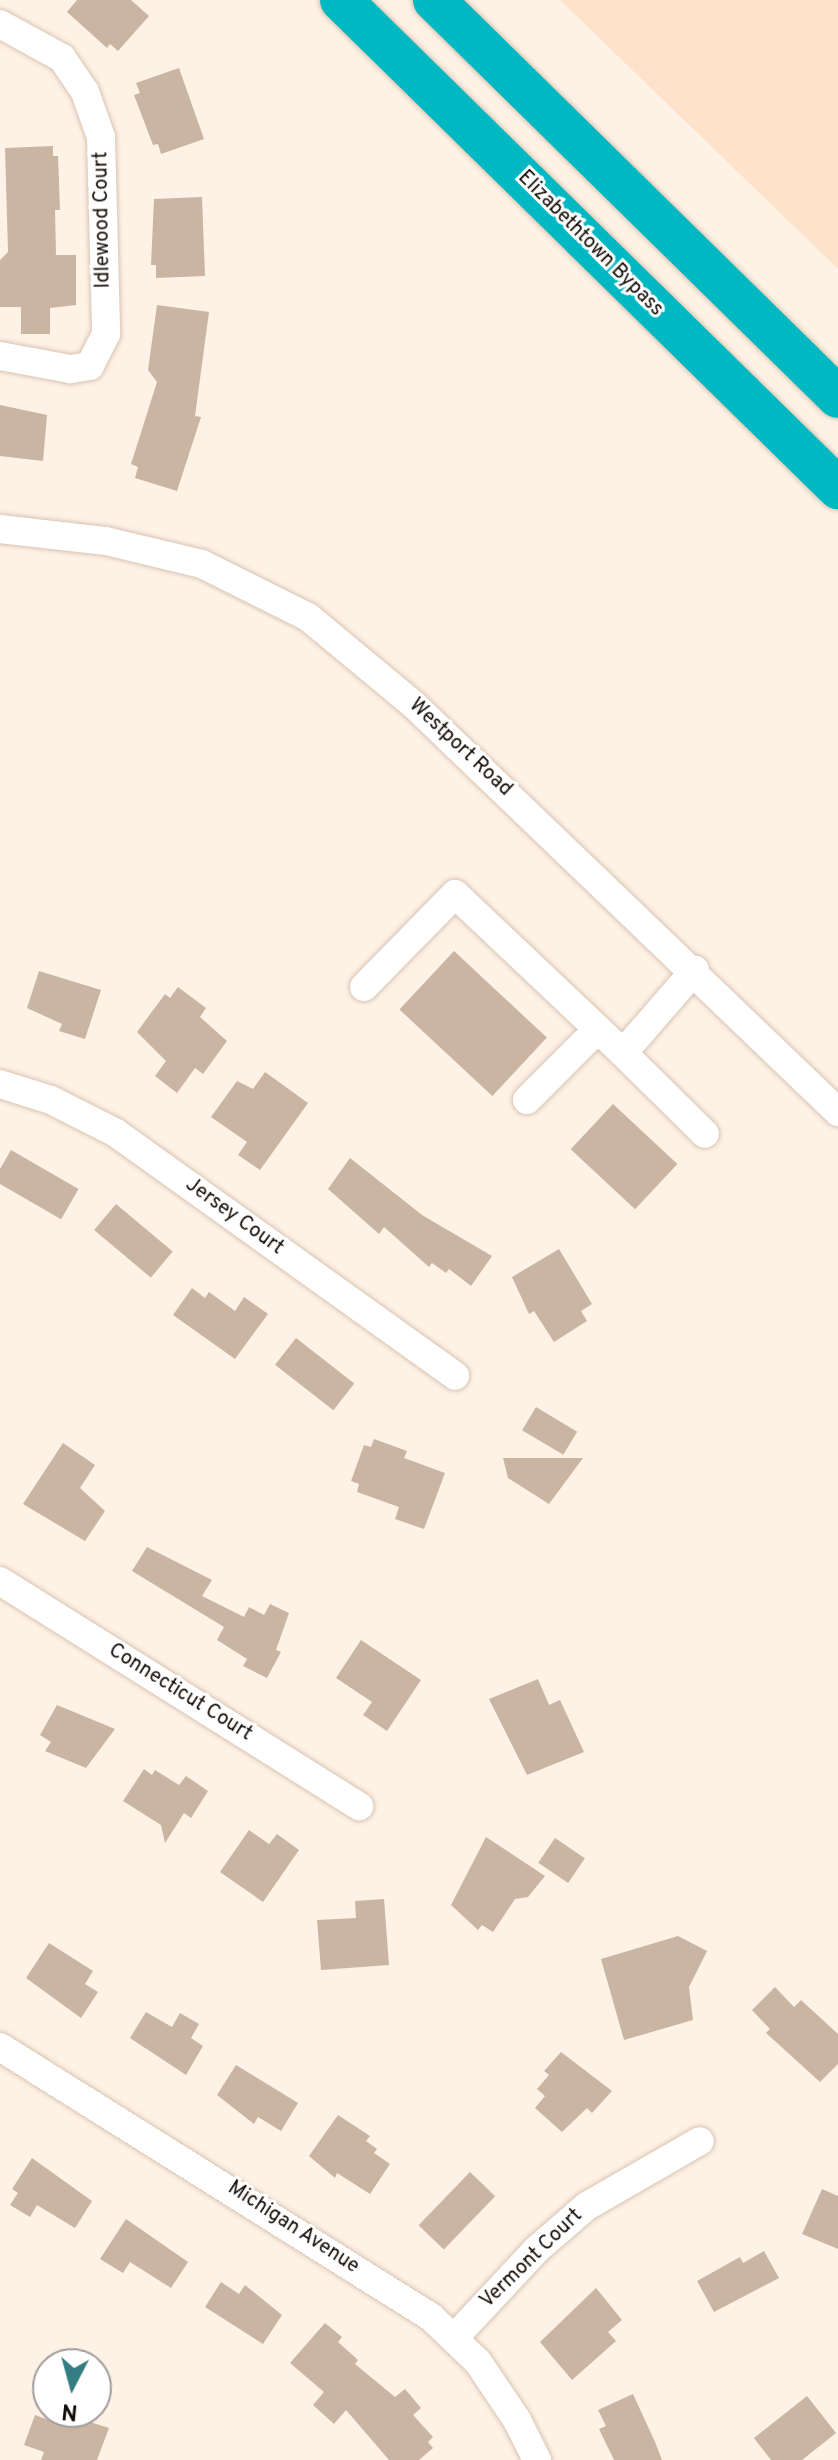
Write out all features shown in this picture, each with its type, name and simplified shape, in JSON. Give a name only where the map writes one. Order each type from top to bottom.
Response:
[{"type":"highway","name":"Elizabethtown Bypass","points":[[341,0],[838,488]]},
{"type":"highway","points":[[434,0],[838,397]]},
{"type":"street","name":"Idlewood Court","points":[[0,24],[62,58],[85,92],[101,137],[106,334],[90,366],[70,369],[0,356]]},
{"type":"street","name":"Westport Road","points":[[0,529],[106,541],[202,564],[308,617],[414,705],[695,970],[838,1112]]},
{"type":"street","points":[[364,987],[455,894],[705,1134]]},
{"type":"street","points":[[623,1053],[695,970]]},
{"type":"street","points":[[527,1100],[598,1029]]},
{"type":"street","name":"Jersey Court","points":[[0,1084],[51,1100],[116,1133],[455,1376]]},
{"type":"street","name":"Connecticut Court","points":[[0,1581],[359,1806]]},
{"type":"street","name":"Michigan Avenue","points":[[0,2047],[222,2182],[455,2337],[495,2385],[537,2460]]},
{"type":"street","name":"Vermont Court","points":[[455,2337],[536,2250],[587,2206],[700,2141]]},
{"type":"shaded area","points":[[560,0],[838,0],[838,269]]},
{"type":"building","points":[[77,0],[131,0],[149,16],[118,51],[110,44],[107,48],[67,12]]},
{"type":"building","points":[[179,68],[204,139],[161,154],[158,144],[153,145],[134,95],[140,93],[136,83]]},
{"type":"building","points":[[53,146],[53,156],[58,156],[60,210],[55,210],[56,255],[76,255],[76,305],[50,308],[50,334],[21,334],[21,307],[0,307],[0,260],[8,252],[5,148]]},
{"type":"building","points":[[202,197],[205,276],[156,278],[156,265],[151,265],[154,199]]},
{"type":"building","points":[[157,305],[209,312],[195,416],[201,417],[177,491],[135,478],[138,467],[131,464],[157,382],[148,370]]},
{"type":"building","points":[[0,405],[47,415],[43,461],[0,456]]},
{"type":"building","points":[[454,951],[547,1038],[492,1096],[399,1010]]},
{"type":"building","points":[[39,971],[101,990],[85,1039],[59,1031],[62,1024],[27,1008]]},
{"type":"building","points":[[178,987],[206,1008],[200,1017],[227,1041],[203,1074],[195,1068],[177,1093],[155,1076],[166,1061],[137,1032],[165,994],[170,998]]},
{"type":"building","points":[[265,1072],[308,1103],[260,1170],[238,1155],[247,1142],[211,1117],[237,1081],[253,1089]]},
{"type":"building","points":[[613,1104],[677,1164],[635,1209],[571,1149]]},
{"type":"building","points":[[11,1150],[79,1189],[61,1219],[0,1184],[0,1169]]},
{"type":"building","points":[[350,1158],[422,1215],[492,1256],[471,1286],[449,1269],[446,1273],[432,1263],[429,1267],[384,1227],[379,1234],[328,1189]]},
{"type":"building","points":[[116,1204],[173,1252],[151,1278],[94,1230]]},
{"type":"building","points":[[559,1249],[592,1304],[581,1311],[587,1321],[554,1342],[534,1311],[529,1314],[512,1277]]},
{"type":"building","points":[[192,1288],[205,1298],[209,1292],[235,1311],[244,1297],[268,1314],[235,1359],[173,1315]]},
{"type":"building","points":[[296,1338],[354,1384],[333,1410],[275,1365]]},
{"type":"building","points":[[536,1407],[577,1432],[563,1455],[522,1430]]},
{"type":"building","points":[[374,1439],[407,1451],[404,1458],[445,1473],[424,1529],[395,1519],[399,1507],[357,1492],[359,1484],[351,1481],[364,1445],[371,1447]]},
{"type":"building","points":[[63,1443],[95,1465],[80,1488],[105,1511],[85,1541],[23,1504]]},
{"type":"building","points":[[503,1458],[583,1458],[549,1504],[508,1478]]},
{"type":"building","points":[[147,1547],[212,1580],[202,1596],[244,1617],[249,1607],[264,1615],[270,1604],[289,1613],[276,1650],[281,1652],[267,1678],[243,1666],[247,1659],[217,1640],[224,1627],[132,1571]]},
{"type":"building","points":[[361,1640],[421,1680],[387,1731],[363,1715],[372,1702],[336,1678]]},
{"type":"building","points":[[538,1679],[549,1705],[560,1700],[584,1752],[527,1775],[489,1699]]},
{"type":"building","points":[[57,1705],[115,1729],[86,1768],[45,1751],[51,1742],[40,1735]]},
{"type":"building","points":[[144,1769],[152,1775],[155,1770],[179,1785],[186,1776],[208,1791],[191,1818],[184,1813],[165,1843],[161,1825],[123,1801]]},
{"type":"building","points":[[249,1830],[269,1844],[277,1834],[299,1850],[263,1902],[220,1872]]},
{"type":"building","points":[[486,1837],[545,1876],[528,1897],[515,1899],[493,1932],[482,1925],[478,1930],[451,1905]]},
{"type":"building","points":[[555,1838],[585,1858],[568,1883],[538,1863]]},
{"type":"building","points":[[384,1899],[389,1965],[321,1970],[317,1920],[356,1918],[355,1901]]},
{"type":"building","points":[[678,1936],[707,1951],[689,1987],[693,2020],[624,2040],[601,1959]]},
{"type":"building","points":[[49,1943],[93,1971],[85,1984],[98,1992],[81,2018],[26,1978]]},
{"type":"building","points":[[775,1987],[794,2007],[801,2000],[838,2034],[838,2064],[820,2082],[766,2033],[770,2029],[752,2010]]},
{"type":"building","points":[[146,2012],[172,2027],[180,2013],[199,2024],[191,2038],[203,2046],[186,2075],[130,2038]]},
{"type":"building","points":[[561,2052],[612,2091],[592,2113],[587,2108],[562,2132],[535,2108],[545,2096],[537,2089],[549,2075],[544,2071]]},
{"type":"building","points":[[236,2065],[298,2103],[281,2131],[258,2117],[254,2124],[217,2095]]},
{"type":"building","points":[[338,2115],[370,2136],[366,2141],[377,2149],[374,2153],[390,2164],[370,2194],[337,2173],[335,2178],[309,2156]]},
{"type":"building","points":[[32,2158],[92,2201],[75,2228],[37,2205],[30,2217],[10,2205],[18,2193],[12,2189]]},
{"type":"building","points":[[470,2172],[495,2196],[444,2250],[419,2225]]},
{"type":"building","points":[[822,2189],[838,2196],[838,2249],[802,2234]]},
{"type":"building","points":[[126,2219],[188,2262],[171,2288],[130,2262],[123,2273],[100,2259]]},
{"type":"building","points":[[764,2251],[779,2278],[714,2312],[697,2281],[740,2257],[743,2263]]},
{"type":"building","points":[[221,2282],[239,2294],[245,2285],[282,2315],[263,2344],[205,2307]]},
{"type":"building","points":[[596,2288],[622,2320],[608,2332],[616,2341],[572,2380],[540,2342]]},
{"type":"building","points":[[325,2323],[342,2337],[338,2342],[358,2360],[355,2364],[395,2397],[405,2389],[421,2408],[413,2415],[433,2437],[428,2442],[433,2448],[419,2460],[389,2460],[346,2410],[334,2424],[313,2405],[324,2392],[290,2363]]},
{"type":"building","points":[[633,2394],[662,2460],[614,2460],[599,2429],[606,2426],[598,2410]]},
{"type":"building","points":[[807,2396],[836,2433],[802,2460],[771,2460],[754,2438]]},
{"type":"building","points":[[32,2423],[32,2428],[109,2428],[97,2460],[41,2460],[44,2452],[24,2445]]}]
